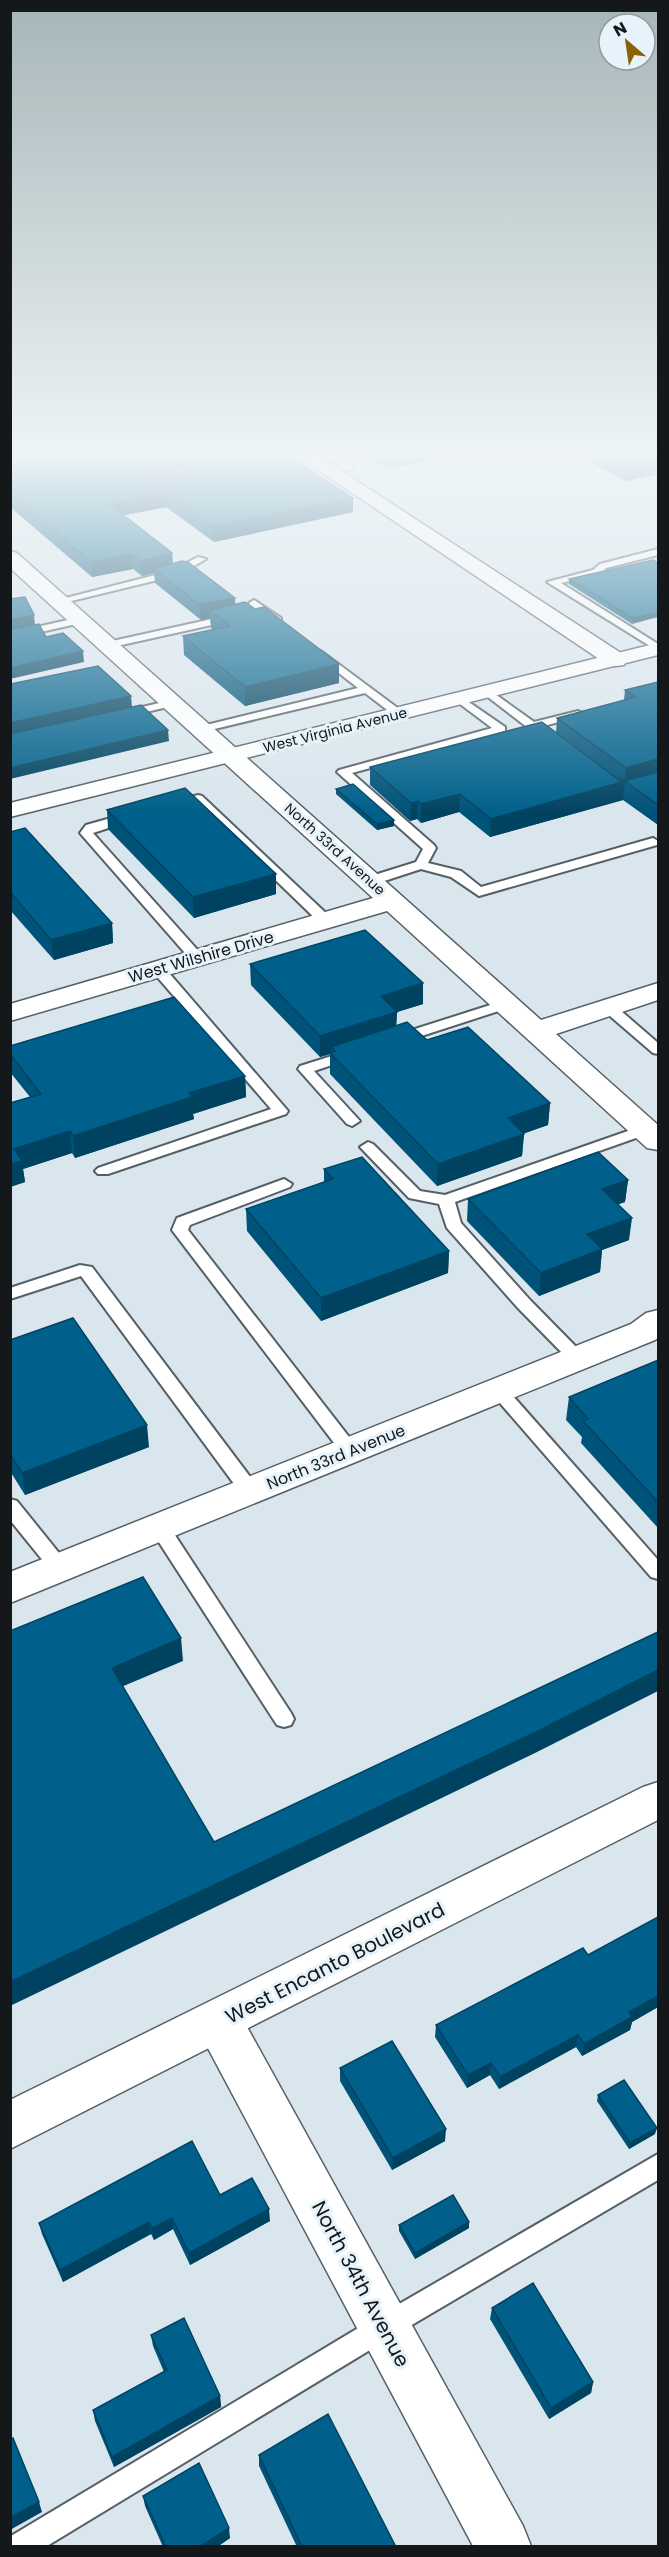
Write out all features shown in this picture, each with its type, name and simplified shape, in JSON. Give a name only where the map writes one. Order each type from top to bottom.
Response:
[{"type":"street","name":"North 33rd Avenue","points":[[22,574],[31,587],[59,601],[81,620],[652,1136]]},
{"type":"street","points":[[492,574],[616,660]]},
{"type":"street","name":"West Virginia Avenue","points":[[10,810],[658,649]]},
{"type":"street","points":[[103,667],[126,661]]},
{"type":"street","name":"West Wilshire Drive","points":[[10,1013],[392,901]]},
{"type":"street","points":[[536,1031],[658,991]]},
{"type":"street","name":"North 33rd Avenue","points":[[10,1588],[578,1359],[643,1332],[658,1321]]},
{"type":"street","name":"West Encanto Boulevard","points":[[10,2126],[658,1800]]},
{"type":"street","name":"North 34th Avenue","points":[[219,2022],[502,2547]]},
{"type":"lane","points":[[59,601],[169,574]]},
{"type":"lane","points":[[586,574],[552,582],[658,649]]},
{"type":"lane","points":[[108,645],[254,611],[290,630]]},
{"type":"lane","points":[[10,636],[81,620]]},
{"type":"lane","points":[[316,650],[399,714]]},
{"type":"lane","points":[[202,729],[367,689]]},
{"type":"lane","points":[[488,692],[537,730],[590,711]]},
{"type":"lane","points":[[421,865],[430,848],[343,772],[501,729],[460,699]]},
{"type":"lane","points":[[114,716],[172,702]]},
{"type":"lane","points":[[165,808],[198,799],[326,921]]},
{"type":"lane","points":[[144,813],[90,828],[86,833],[197,958]]},
{"type":"lane","points":[[370,881],[421,865],[456,874],[479,892],[653,842]]},
{"type":"lane","points":[[103,1171],[281,1112],[159,969]]},
{"type":"lane","points":[[352,1120],[305,1069],[506,1004]]},
{"type":"lane","points":[[608,1007],[658,1050]]},
{"type":"lane","points":[[368,1147],[415,1195],[446,1200],[652,1136]]},
{"type":"lane","points":[[284,1184],[183,1222],[180,1230],[350,1451]]},
{"type":"lane","points":[[446,1200],[453,1224],[524,1304],[578,1359]]},
{"type":"lane","points":[[10,1294],[80,1270],[86,1272],[250,1491]]},
{"type":"lane","points":[[499,1390],[658,1572]]},
{"type":"lane","points":[[10,1506],[60,1568]]},
{"type":"lane","points":[[160,1528],[284,1719]]},
{"type":"lane","points":[[21,2547],[384,2327],[658,2166]]},
{"type":"building","points":[[161,574],[204,574],[235,598],[200,605]]},
{"type":"building","points":[[590,574],[658,574],[658,612],[633,618],[569,579]]},
{"type":"building","points":[[25,597],[34,615],[10,620],[10,599]]},
{"type":"building","points":[[245,602],[255,609],[264,607],[339,664],[245,687],[183,636],[230,626],[210,610]]},
{"type":"building","points":[[39,624],[46,637],[63,633],[83,651],[10,668],[10,630]]},
{"type":"building","points":[[98,666],[131,696],[10,723],[10,684]]},
{"type":"building","points":[[658,682],[658,759],[626,768],[557,718],[636,697],[625,690]]},
{"type":"building","points":[[141,705],[168,730],[10,768],[10,734]]},
{"type":"building","points":[[542,722],[619,780],[624,781],[658,772],[658,805],[625,781],[491,819],[460,794],[421,804],[418,801],[411,803],[370,767]]},
{"type":"building","points":[[353,784],[394,820],[377,824],[336,789]]},
{"type":"building","points":[[185,788],[276,874],[193,897],[107,810]]},
{"type":"building","points":[[25,828],[112,923],[51,940],[10,892],[10,832]]},
{"type":"building","points":[[365,930],[423,983],[381,996],[397,1012],[320,1036],[250,964]]},
{"type":"building","points":[[174,997],[245,1076],[189,1093],[192,1097],[73,1136],[70,1131],[14,1149],[22,1161],[10,1164],[10,1103],[41,1094],[10,1054],[10,1046]]},
{"type":"building","points":[[407,1022],[427,1040],[468,1027],[550,1103],[508,1118],[524,1134],[438,1164],[330,1053],[335,1051],[331,1047]]},
{"type":"building","points":[[598,1152],[628,1180],[602,1189],[632,1218],[587,1234],[602,1249],[541,1273],[468,1199]]},
{"type":"building","points":[[362,1157],[449,1251],[321,1298],[246,1209],[333,1179],[324,1169]]},
{"type":"building","points":[[73,1318],[147,1425],[22,1473],[10,1454],[10,1340]]},
{"type":"building","points":[[658,1360],[658,1502],[583,1421],[588,1419],[569,1397]]},
{"type":"building","points":[[143,1577],[181,1638],[112,1668],[214,1842],[658,1632],[658,1670],[538,1731],[10,1982],[10,1631]]},
{"type":"building","points":[[658,1917],[658,1996],[629,2012],[632,2017],[584,2044],[578,2035],[500,2077],[491,2063],[468,2075],[436,2025],[583,1948],[588,1955]]},
{"type":"building","points":[[392,2041],[446,2129],[393,2158],[340,2068]]},
{"type":"building","points":[[624,2080],[657,2128],[630,2143],[598,2095]]},
{"type":"building","points":[[192,2141],[220,2195],[252,2178],[269,2209],[189,2253],[172,2218],[152,2228],[149,2222],[60,2270],[39,2223]]},
{"type":"building","points":[[453,2195],[469,2222],[415,2253],[399,2225]]},
{"type":"building","points":[[533,2283],[593,2382],[551,2408],[492,2308]]},
{"type":"building","points":[[184,2318],[220,2396],[112,2457],[93,2410],[167,2370],[151,2335]]},
{"type":"building","points":[[328,2414],[396,2547],[302,2547],[259,2455]]},
{"type":"building","points":[[13,2438],[39,2502],[10,2518],[10,2439]]},
{"type":"building","points":[[199,2463],[229,2528],[199,2547],[166,2547],[143,2496]]}]
